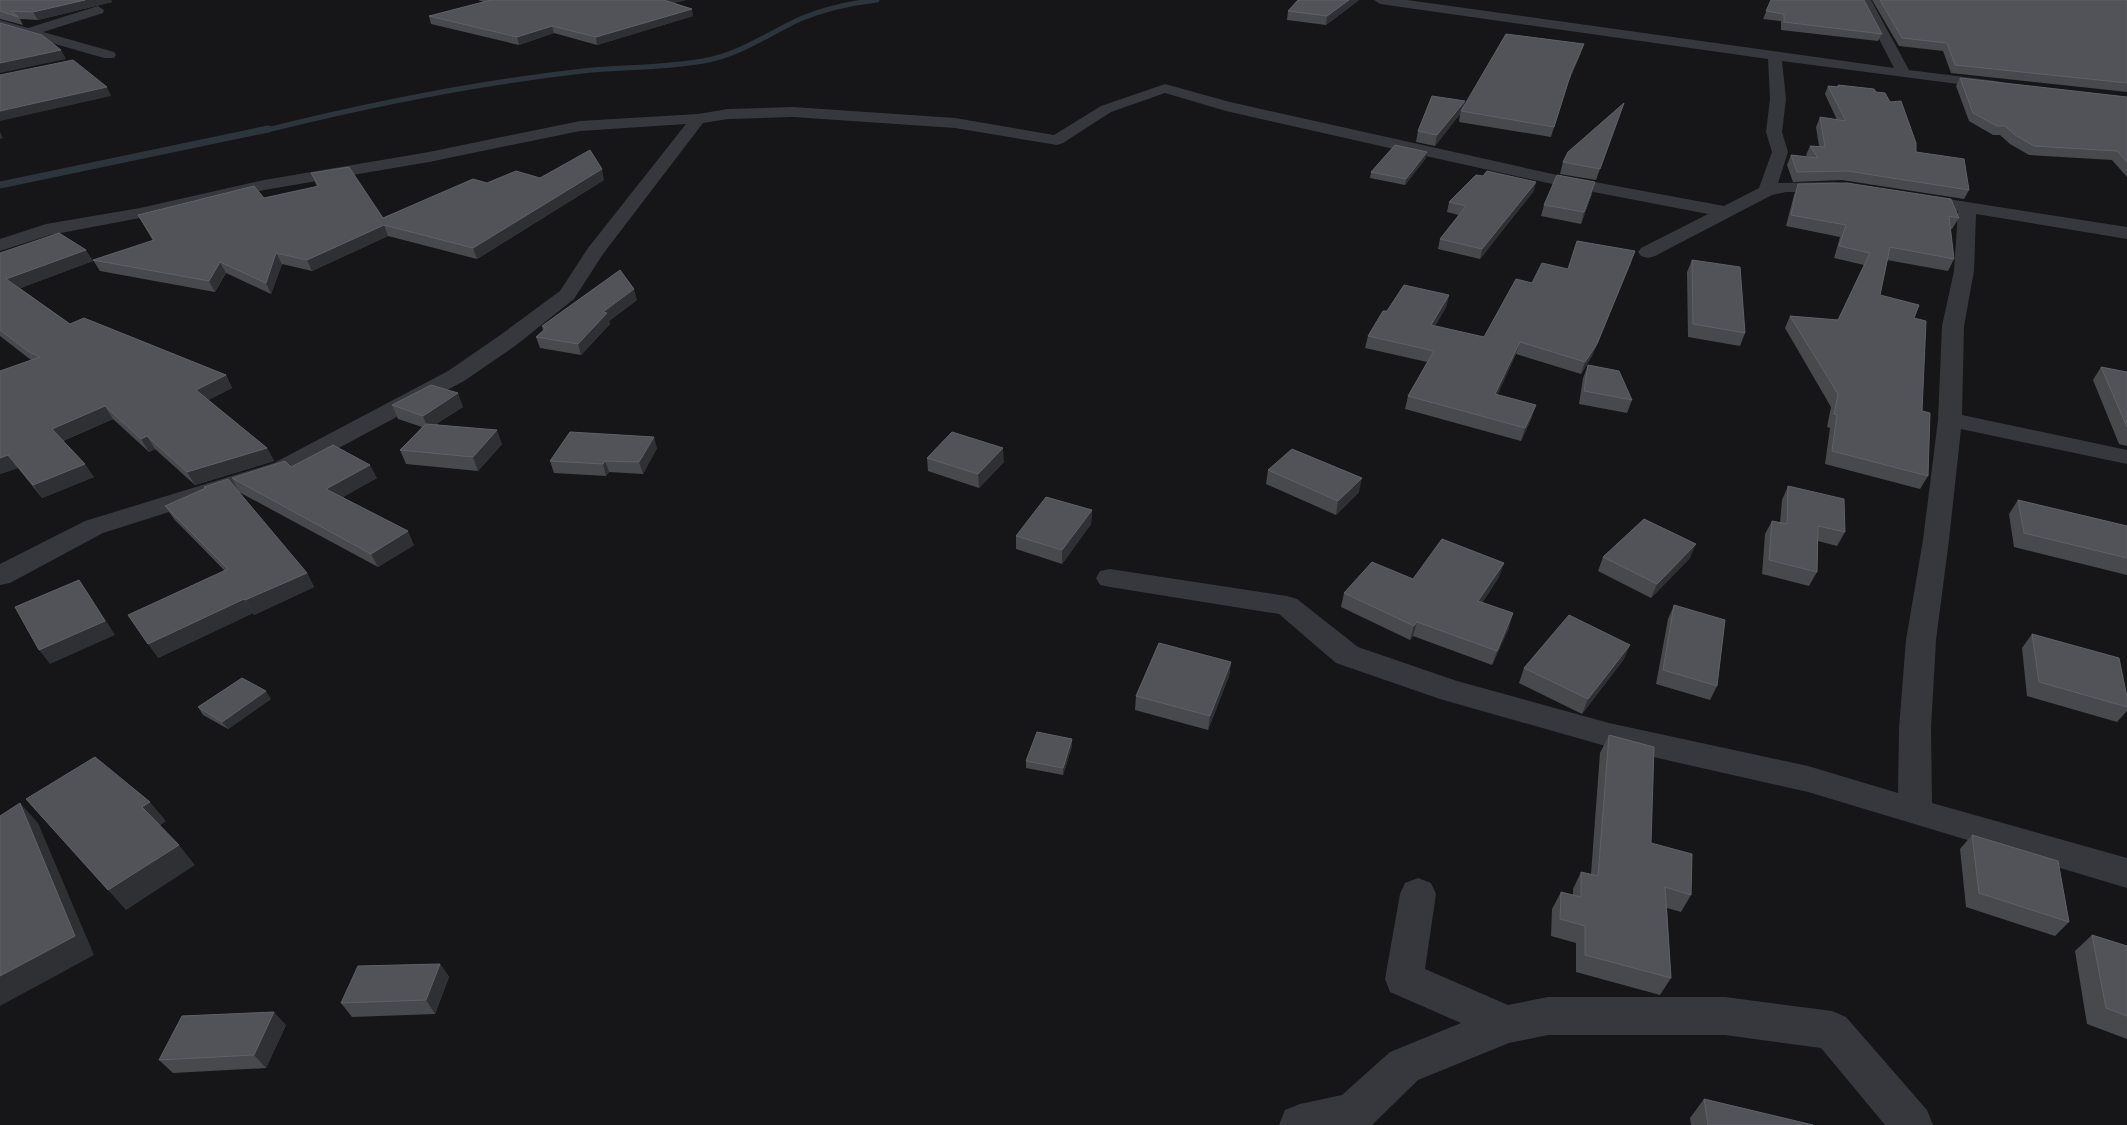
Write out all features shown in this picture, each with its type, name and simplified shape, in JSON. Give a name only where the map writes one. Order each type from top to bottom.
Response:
[{"type":"street","points":[[1380,0],[1904,74],[2011,86]]},
{"type":"street","points":[[1448,10],[1463,0]]},
{"type":"street","points":[[1865,0],[1904,74]]},
{"type":"street","points":[[29,32],[98,10]]},
{"type":"street","points":[[0,24],[109,55],[82,61]]},
{"type":"street","points":[[1767,192],[1780,152],[1774,140],[1778,99],[1775,56]]},
{"type":"street","points":[[0,245],[46,230],[140,213],[264,185],[429,157],[580,126],[698,119],[728,114],[793,112],[897,117],[955,123],[1057,140],[1106,109],[1165,88],[1226,106],[1385,142],[1557,180],[1726,212]]},
{"type":"street","points":[[0,576],[94,527],[283,468],[456,376],[567,296],[595,252],[698,119]]},
{"type":"street","points":[[1648,252],[1767,192],[1786,187],[1811,186],[1852,189]]},
{"type":"street","points":[[1929,200],[2127,233]]},
{"type":"street","points":[[1915,812],[1915,728],[1921,640],[1936,540],[1950,420],[1953,326],[1964,271],[1967,206]]},
{"type":"street","points":[[1950,420],[2127,457]]},
{"type":"street","points":[[1110,578],[1287,606],[1347,655],[1451,691],[1609,735],[1808,779],[2127,873]]},
{"type":"street","points":[[1418,894],[1404,979],[1507,1024]]},
{"type":"street","points":[[1300,1125],[1353,1114],[1404,1066],[1507,1024],[1548,1016],[1725,1016],[1832,1030],[1912,1125]]},
{"type":"building","points":[[0,0],[85,0],[33,12],[11,11],[18,17],[0,11]]},
{"type":"building","points":[[491,0],[664,0],[692,9],[596,37],[552,26],[517,37],[429,16]]},
{"type":"building","points":[[1298,0],[1349,0],[1327,16],[1288,11]]},
{"type":"building","points":[[1771,0],[1864,0],[1882,34],[1784,22],[1784,14],[1766,11]]},
{"type":"building","points":[[1880,0],[2127,0],[2127,83],[1955,65],[1947,43],[1902,38]]},
{"type":"building","points":[[0,23],[42,35],[61,50],[0,63]]},
{"type":"building","points":[[1506,34],[1584,44],[1571,73],[1554,127],[1461,111]]},
{"type":"building","points":[[73,60],[107,87],[0,111],[0,75]]},
{"type":"building","points":[[1960,78],[2127,97],[2127,162],[2117,151],[2034,146],[2015,135],[2005,126],[1997,126],[1973,113]]},
{"type":"building","points":[[1838,85],[1874,89],[1876,92],[1885,93],[1890,102],[1901,101],[1916,143],[1916,152],[1964,159],[1969,190],[1847,171],[1797,172],[1791,155],[1818,158],[1810,146],[1825,147],[1820,117],[1846,121],[1828,86],[1839,87]]},
{"type":"building","points":[[1432,96],[1465,101],[1437,135],[1418,131]]},
{"type":"building","points":[[1624,103],[1600,169],[1563,162],[1568,152]]},
{"type":"building","points":[[1395,145],[1427,152],[1406,179],[1371,172]]},
{"type":"building","points":[[590,150],[602,169],[473,248],[384,225],[307,260],[276,253],[266,283],[220,262],[209,281],[93,260],[154,240],[138,215],[254,186],[264,198],[319,186],[311,173],[349,167],[383,218],[473,179],[487,183],[516,171],[540,178]]},
{"type":"building","points":[[1487,171],[1536,182],[1482,249],[1440,239],[1466,206],[1449,202],[1476,175],[1483,176]]},
{"type":"building","points":[[1557,175],[1595,182],[1584,212],[1544,205]]},
{"type":"building","points":[[1847,183],[1951,199],[1959,218],[1949,216],[1954,259],[1890,247],[1880,295],[1919,305],[1914,318],[1926,321],[1922,411],[1930,413],[1928,476],[1832,451],[1837,415],[1834,414],[1838,394],[1790,316],[1838,320],[1870,253],[1839,246],[1846,225],[1791,215],[1798,184]]},
{"type":"building","points":[[59,233],[86,250],[6,279],[70,324],[84,318],[226,375],[196,390],[267,448],[187,472],[147,436],[141,439],[105,406],[52,429],[85,464],[33,485],[8,455],[0,458],[0,371],[40,357],[29,352],[0,330],[0,253]]},
{"type":"building","points":[[1577,241],[1635,251],[1597,344],[1585,362],[1520,342],[1495,394],[1536,405],[1525,428],[1408,396],[1434,351],[1368,336],[1383,311],[1387,311],[1404,285],[1449,295],[1431,325],[1484,337],[1516,279],[1532,283],[1542,263],[1568,269]]},
{"type":"building","points":[[1692,260],[1740,267],[1745,333],[1693,324]]},
{"type":"building","points":[[620,270],[634,289],[603,312],[607,313],[578,344],[536,337],[546,328],[542,326]]},
{"type":"building","points":[[1588,365],[1619,371],[1632,400],[1584,391]]},
{"type":"building","points":[[2101,367],[2127,372],[2127,427]]},
{"type":"building","points":[[431,385],[458,393],[423,416],[392,405]]},
{"type":"building","points":[[426,424],[497,430],[473,457],[400,450]]},
{"type":"building","points":[[570,432],[654,437],[639,462],[605,461],[603,464],[550,461]]},
{"type":"building","points":[[952,432],[1003,448],[978,474],[927,458]]},
{"type":"building","points":[[333,445],[370,465],[326,489],[408,531],[371,554],[232,478],[285,461],[291,467]]},
{"type":"building","points":[[1292,449],[1362,478],[1338,501],[1268,470]]},
{"type":"building","points":[[228,479],[307,573],[244,599],[148,644],[128,615],[228,569],[165,506],[206,488],[204,487]]},
{"type":"building","points":[[1788,486],[1844,499],[1845,532],[1818,526],[1817,572],[1769,560],[1772,521],[1787,524]]},
{"type":"building","points":[[1046,497],[1092,510],[1062,550],[1016,536]]},
{"type":"building","points":[[2018,500],[2127,526],[2127,558],[2024,533]]},
{"type":"building","points":[[1644,519],[1696,544],[1657,584],[1603,557]]},
{"type":"building","points":[[1442,539],[1504,563],[1478,601],[1513,613],[1497,651],[1417,622],[1414,626],[1344,593],[1372,562],[1413,579]]},
{"type":"building","points":[[79,580],[105,621],[39,650],[15,607]]},
{"type":"building","points":[[1674,605],[1725,620],[1717,686],[1663,670]]},
{"type":"building","points":[[1569,615],[1630,645],[1588,699],[1524,668]]},
{"type":"building","points":[[2032,634],[2119,658],[2127,697],[2127,707],[2039,682]]},
{"type":"building","points":[[1159,643],[1231,662],[1210,716],[1136,696]]},
{"type":"building","points":[[242,678],[266,691],[222,722],[198,707]]},
{"type":"building","points":[[1037,732],[1072,739],[1063,768],[1026,761]]},
{"type":"building","points":[[1609,735],[1654,747],[1651,843],[1692,854],[1691,895],[1665,887],[1671,978],[1585,955],[1585,926],[1560,919],[1561,892],[1581,897],[1581,872],[1598,876]]},
{"type":"building","points":[[95,757],[150,802],[142,807],[179,845],[108,890],[26,799]]},
{"type":"building","points":[[20,803],[75,936],[0,976],[0,816]]},
{"type":"building","points":[[1972,835],[2058,861],[2069,922],[1979,893]]},
{"type":"building","points":[[2092,935],[2127,946],[2127,1016],[2106,1008]]},
{"type":"building","points":[[440,964],[426,1000],[341,1003],[358,966]]},
{"type":"building","points":[[274,1012],[254,1055],[159,1060],[182,1016]]},
{"type":"building","points":[[1704,1099],[1813,1125],[1708,1125]]},
{"type":"waterway","points":[[263,131],[342,112],[462,88],[583,71],[703,61],[741,49],[809,15],[838,7],[877,0]]},
{"type":"waterway","points":[[0,185],[268,129]]}]
